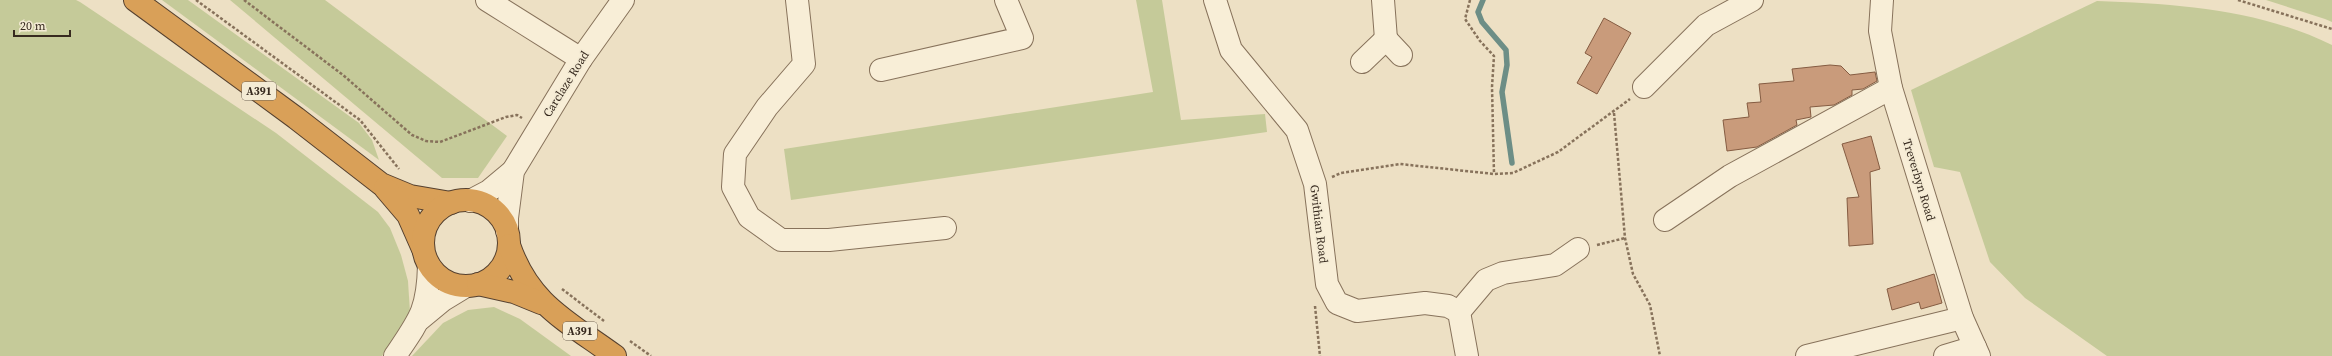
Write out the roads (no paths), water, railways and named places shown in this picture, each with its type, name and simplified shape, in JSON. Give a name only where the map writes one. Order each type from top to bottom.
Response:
[{"type":"highway","name":"A391","points":[[135,0],[290,113],[382,184],[408,215],[426,257]]},
{"type":"highway","name":"A391","points":[[382,184],[410,196],[461,202]]},
{"type":"highway","points":[[461,202],[492,208],[502,219],[508,238],[506,259],[499,270],[490,279],[472,285],[443,280],[426,257],[424,232],[429,220],[439,209],[461,202]]},
{"type":"highway","name":"A391","points":[[508,238],[517,268],[530,289],[545,306]]},
{"type":"highway","name":"A391","points":[[472,285],[523,295],[545,306],[615,356]]},
{"type":"street","points":[[487,0],[581,59]]},
{"type":"street","name":"Carclaze Road","points":[[461,202],[489,191],[513,171],[581,59],[624,0]]},
{"type":"street","points":[[797,0],[804,64],[767,107],[735,154],[733,187],[749,217],[781,240],[828,240],[945,228]]},
{"type":"street","points":[[881,70],[1022,38],[1006,0]]},
{"type":"street","name":"Gwithian Road","points":[[1215,0],[1231,50],[1297,130],[1315,184],[1327,284],[1337,303],[1357,311],[1425,303],[1448,306],[1459,312]]},
{"type":"street","points":[[1383,0],[1386,39],[1401,55]]},
{"type":"street","points":[[1644,87],[1706,25],[1752,0]]},
{"type":"street","name":"Treverbyn Road","points":[[1882,0],[1880,31],[1891,88],[1962,318],[1977,352]]},
{"type":"street","points":[[1362,62],[1386,39]]},
{"type":"street","points":[[1665,220],[1730,176],[1891,88]]},
{"type":"street","name":"Carclaze Road","points":[[508,238],[507,218],[513,171]]},
{"type":"street","points":[[1468,356],[1459,312],[1486,280],[1504,273],[1555,265],[1578,249]]},
{"type":"street","points":[[395,356],[420,318],[428,294],[426,257]]},
{"type":"street","points":[[420,318],[443,300],[472,285]]},
{"type":"street","points":[[1807,356],[1962,318]]},
{"type":"street","points":[[1945,356],[1977,352]]},
{"type":"waterway","points":[[1483,0],[1478,12],[1482,22],[1506,50],[1507,65],[1502,92],[1512,163]]}]
